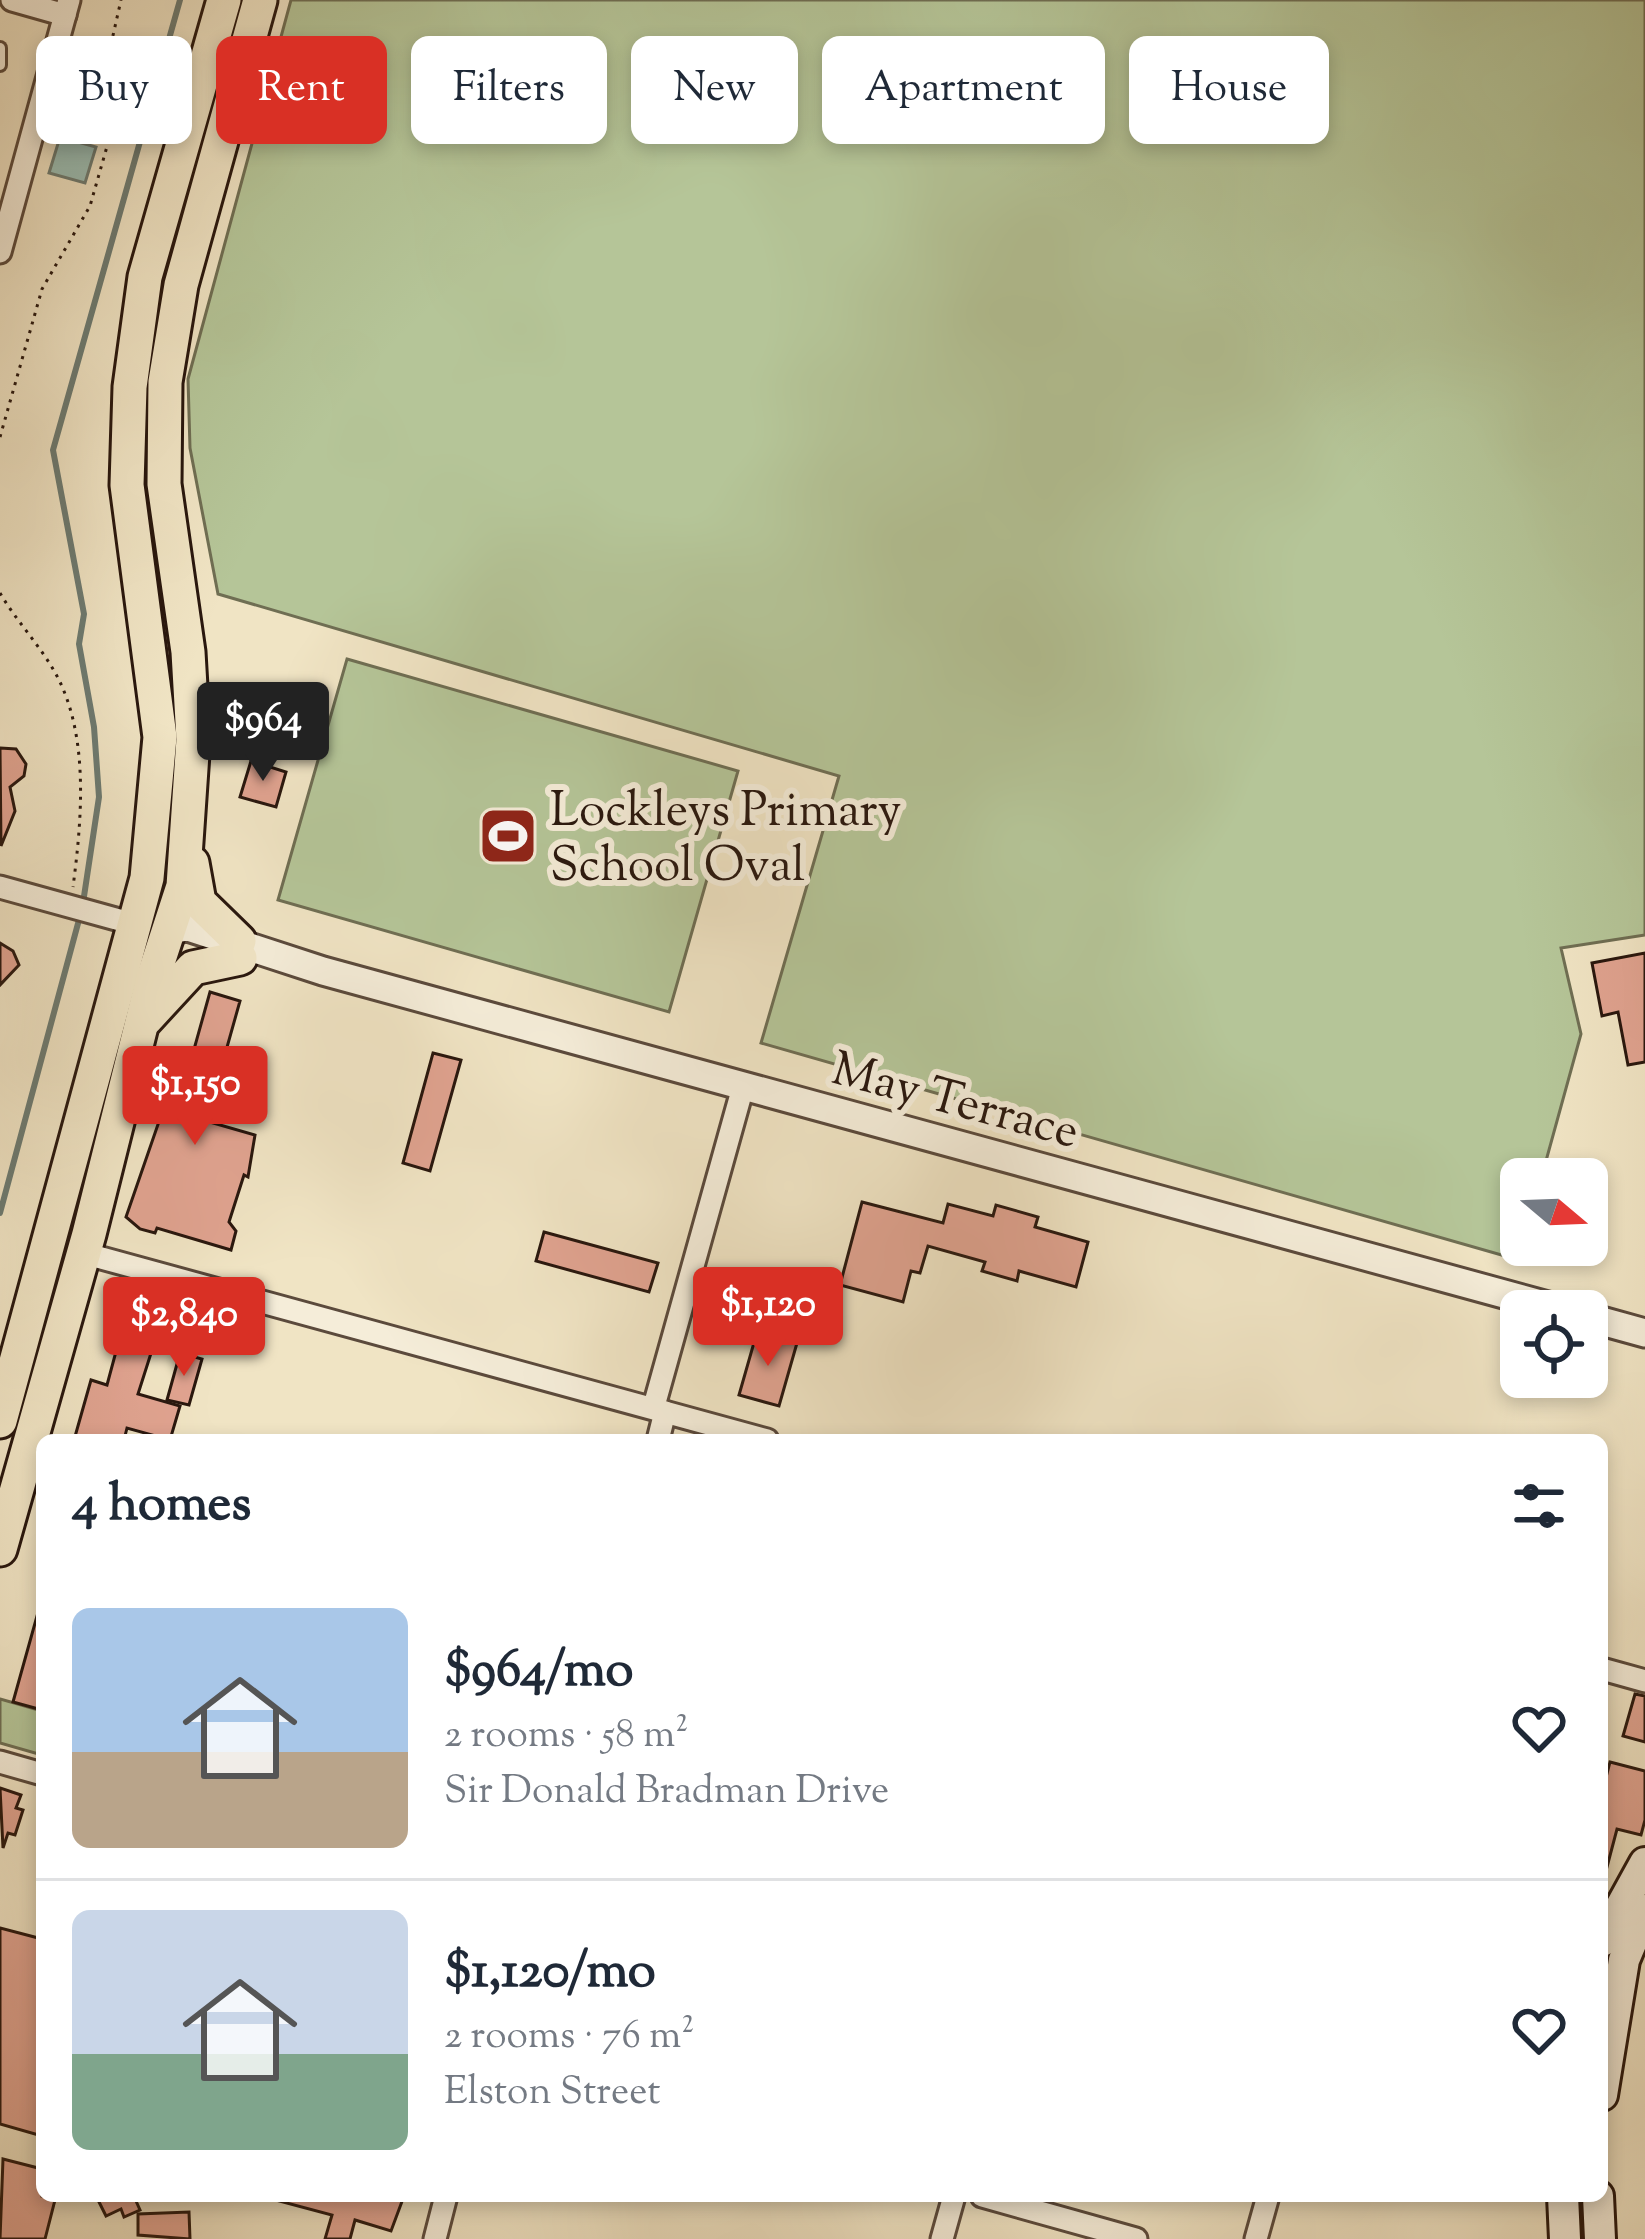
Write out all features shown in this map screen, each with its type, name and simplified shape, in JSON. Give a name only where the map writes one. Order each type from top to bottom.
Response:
[{"type":"main road","points":[[0,1421],[147,878],[160,737],[127,485],[130,387],[145,278],[224,0]]},
{"type":"main road","points":[[41,1434],[142,1023],[171,929],[189,837],[193,739],[188,652],[164,484],[165,382],[182,285],[260,0]]},
{"type":"main road","points":[[142,1023],[194,968],[240,950],[199,902],[189,837]]},
{"type":"main road","points":[[147,878],[171,929]]},
{"type":"main road","points":[[116,991],[147,948],[171,929]]},
{"type":"main road","points":[[0,1549],[28,1489],[36,1455]]},
{"type":"main road","points":[[1608,1930],[1645,1863]]},
{"type":"main road","points":[[1608,2008],[1645,1910]]},
{"type":"main road","points":[[1563,2202],[1564,2239]]},
{"type":"main road","points":[[1598,2202],[1600,2239]]},
{"type":"street","points":[[0,252],[9,183],[67,8],[12,0]]},
{"type":"street","points":[[0,886],[134,924]]},
{"type":"street","name":"May Terrace","points":[[171,929],[184,942],[240,950],[323,971],[1500,1293]]},
{"type":"street","points":[[658,1434],[659,1409],[743,1087]]},
{"type":"street","points":[[83,1253],[746,1434]]},
{"type":"street","points":[[1608,1323],[1645,1333]]},
{"type":"street","points":[[1608,1671],[1645,1681]]},
{"type":"street","points":[[0,1762],[36,1772]]},
{"type":"street","points":[[435,2239],[444,2202]]},
{"type":"street","points":[[942,2239],[952,2202]]},
{"type":"street","points":[[1003,2202],[1136,2239]]},
{"type":"street","points":[[1256,2239],[1266,2202]]},
{"type":"lane","points":[[0,48],[0,65]]},
{"type":"path","points":[[0,437],[42,289],[90,206],[109,143],[107,62],[121,0]]},
{"type":"path","points":[[0,593],[54,670],[70,714],[80,811],[70,906]]},
{"type":"green space","points":[[291,0],[1645,0],[1645,935],[1561,948],[1581,1034],[1547,1158],[1500,1158],[1500,1255],[761,1043],[839,776],[218,594],[190,448],[188,379],[252,144],[387,144],[387,36],[281,36]]},
{"type":"green space","name":"Lockleys Primary School Oval","points":[[347,659],[738,771],[669,1012],[278,900]]},
{"type":"green space","points":[[0,1699],[36,1709],[36,1753],[0,1743]]},
{"type":"water","points":[[58,144],[96,147],[85,183],[49,173]]},
{"type":"building","points":[[0,748],[16,749],[26,764],[24,776],[10,787],[15,811],[1,846]]},
{"type":"building","points":[[251,761],[286,772],[276,807],[240,797]]},
{"type":"building","points":[[0,943],[13,951],[19,965],[0,985]]},
{"type":"building","points":[[1645,953],[1645,1062],[1628,1065],[1618,1012],[1602,1016],[1592,963]]},
{"type":"building","points":[[210,992],[240,1001],[211,1104],[218,1106],[213,1123],[255,1135],[248,1177],[244,1175],[229,1222],[236,1231],[231,1250],[157,1228],[155,1233],[140,1229],[126,1217],[164,1107],[153,1104],[157,1089],[181,1096]]},
{"type":"building","points":[[433,1053],[461,1060],[430,1171],[403,1163]]},
{"type":"building","points":[[862,1202],[943,1223],[948,1204],[993,1216],[996,1205],[1038,1217],[1035,1227],[1088,1242],[1076,1287],[1019,1271],[1017,1281],[982,1271],[985,1262],[928,1246],[920,1273],[911,1271],[903,1302],[840,1285]]},
{"type":"building","points":[[544,1232],[658,1263],[649,1292],[536,1261]]},
{"type":"building","points":[[126,1291],[167,1303],[138,1394],[180,1406],[172,1434],[127,1428],[126,1434],[76,1434],[91,1380],[107,1385],[128,1307],[122,1305]]},
{"type":"building","points":[[757,1332],[797,1343],[779,1406],[739,1395]]},
{"type":"building","points":[[180,1353],[202,1359],[189,1405],[167,1400]]},
{"type":"building","points":[[36,1620],[36,1708],[13,1702]]},
{"type":"building","points":[[1635,1694],[1645,1696],[1645,1742],[1623,1736]]},
{"type":"building","points":[[1610,1762],[1645,1771],[1645,1820],[1641,1835],[1617,1829],[1608,1863]]},
{"type":"building","points":[[0,1788],[21,1795],[16,1808],[23,1810],[15,1835],[8,1833],[3,1848]]},
{"type":"building","points":[[0,1928],[36,1937],[36,2134],[0,2124]]},
{"type":"building","points":[[3,2159],[36,2167],[36,2202],[54,2202],[45,2239],[0,2239]]},
{"type":"building","points":[[99,2202],[136,2202],[140,2210],[124,2217],[121,2209],[106,2216]]},
{"type":"building","points":[[283,2202],[402,2202],[391,2231],[355,2220],[350,2239],[325,2239],[332,2215]]},
{"type":"building","points":[[189,2212],[190,2239],[138,2235],[138,2214]]},
{"type":"waterway","points":[[83,903],[99,797],[94,727],[79,644],[84,614],[53,450],[180,0]]},
{"type":"waterway","points":[[0,1213],[80,916]]},
{"type":"place","name":"Lockleys Primary School Oval","points":[[508,836]]}]
